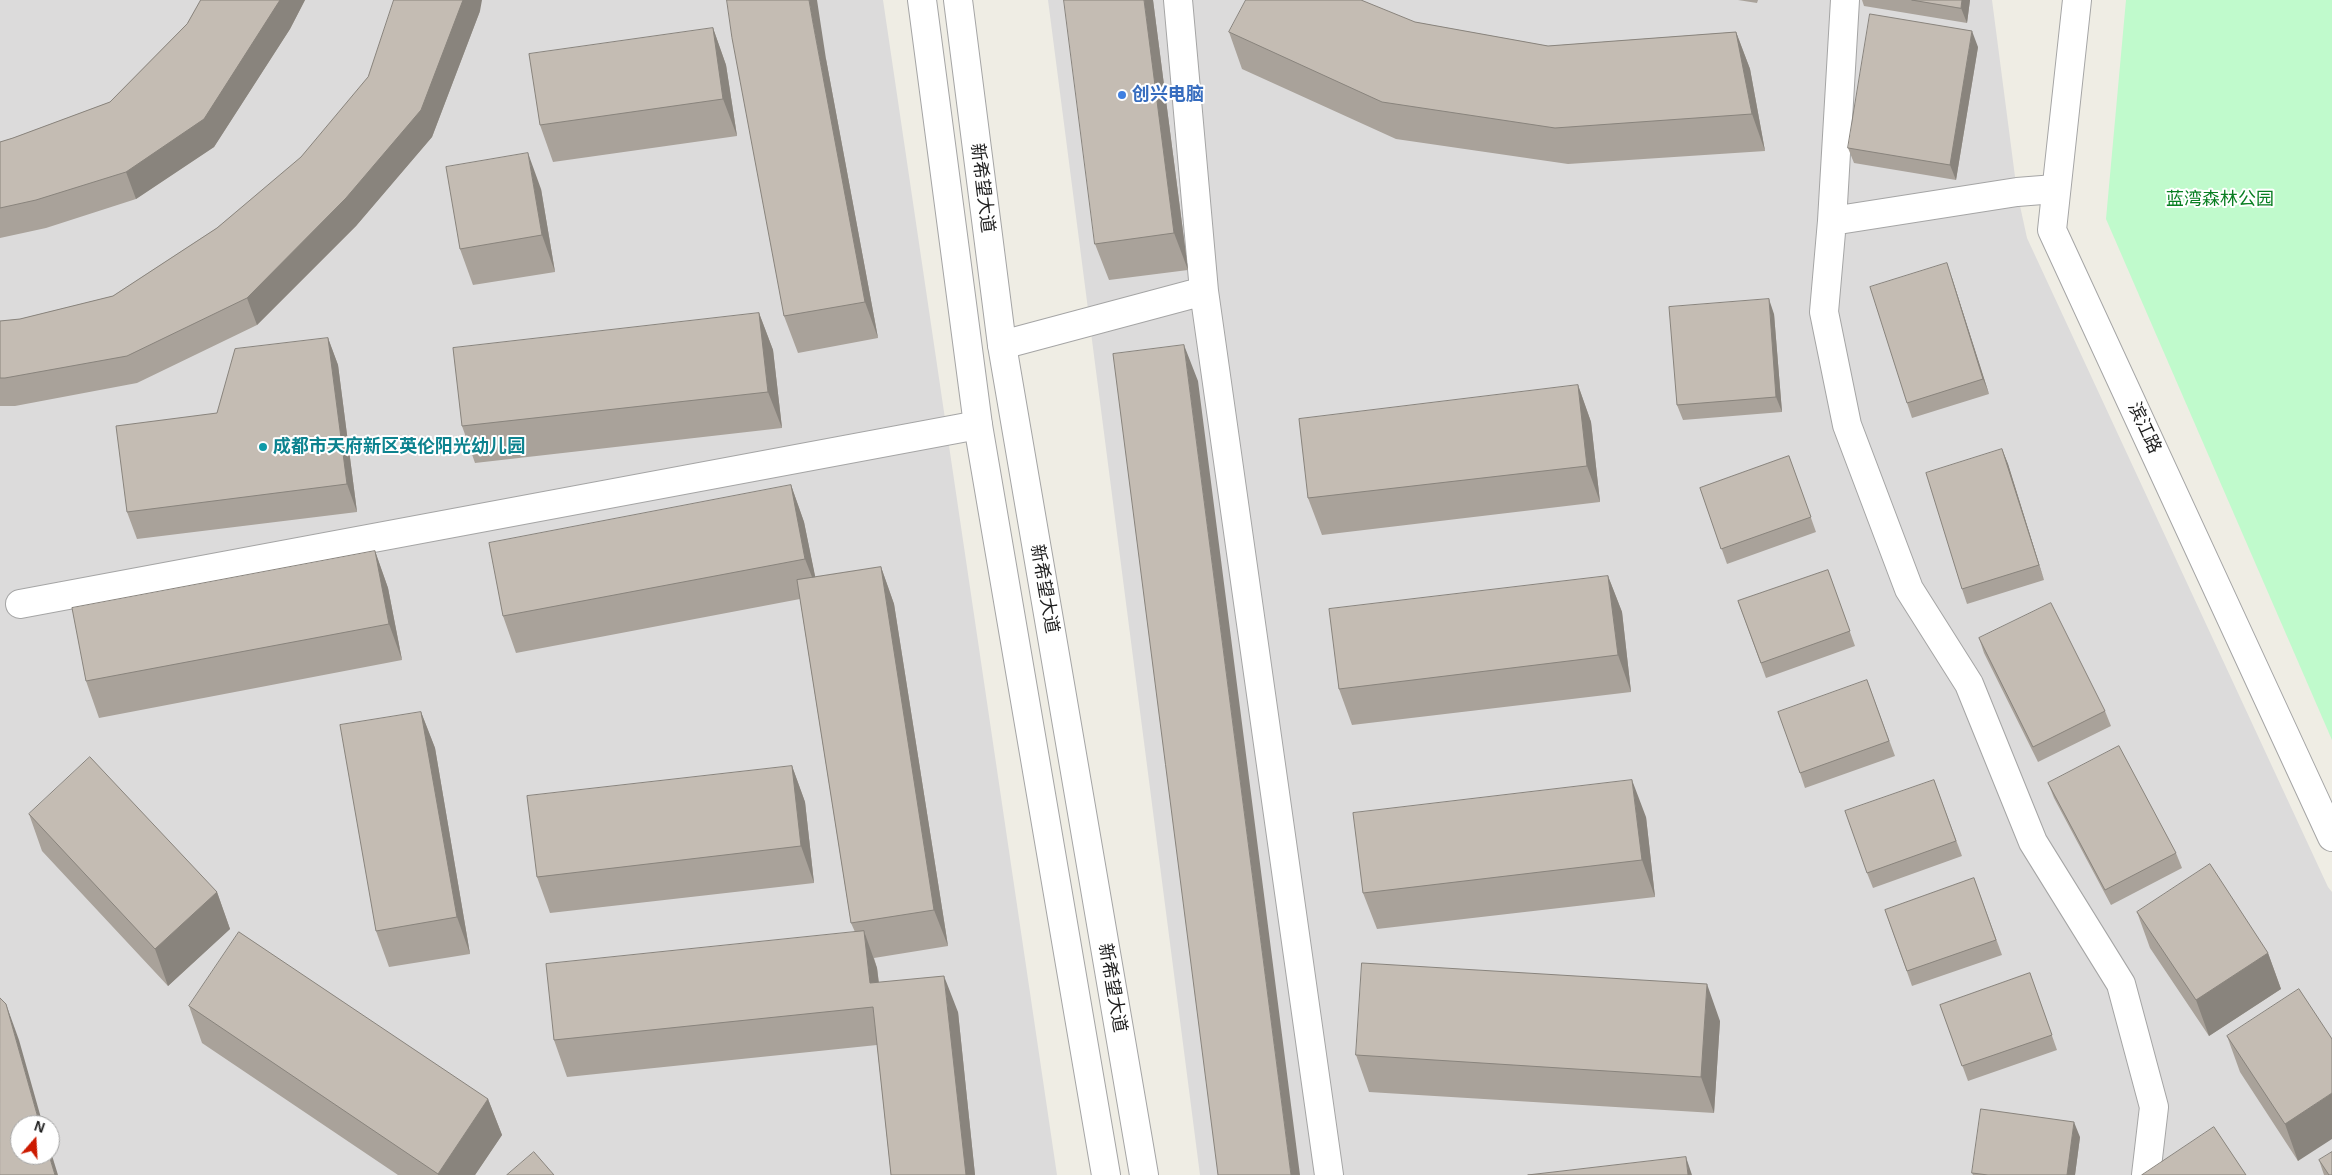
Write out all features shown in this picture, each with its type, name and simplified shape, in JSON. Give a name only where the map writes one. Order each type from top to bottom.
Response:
[{"type":"street","points":[[922,0],[978,426],[1106,1175]]},
{"type":"street","name":"新希望大道","points":[[958,0],[1002,344],[1144,1175]]},
{"type":"street","points":[[1178,0],[1204,292],[1329,1175]]},
{"type":"street","points":[[1845,0],[1832,221],[1824,312],[1847,425],[1909,589],[1969,684],[2033,842],[2121,984],[2154,1107],[2146,1175]]},
{"type":"street","name":"滨江路","points":[[2077,0],[2055,188],[2052,230],[2332,837]]},
{"type":"street","points":[[1832,221],[2017,192],[2055,188]]},
{"type":"street","points":[[1002,344],[1204,292]]},
{"type":"street","points":[[20,604],[978,426]]},
{"type":"shaded area","points":[[0,0],[883,0],[1057,1175],[0,1175]]},
{"type":"shaded area","points":[[1048,0],[1992,0],[2017,192],[2027,238],[2328,887],[2332,892],[2332,1175],[1200,1175]]},
{"type":"green space","name":"蓝湾森林公园","points":[[2126,0],[2332,0],[2332,740],[2106,219]]},
{"type":"building","points":[[201,0],[280,0],[204,119],[126,172],[36,200],[0,208],[0,142],[110,102],[187,24]]},
{"type":"building","points":[[394,0],[463,0],[421,110],[346,198],[247,298],[127,356],[0,378],[0,321],[20,319],[113,296],[217,228],[301,157],[368,77]]},
{"type":"building","points":[[727,0],[809,0],[865,302],[784,316],[732,38]]},
{"type":"building","points":[[1064,0],[1144,0],[1174,233],[1095,244]]},
{"type":"building","points":[[1246,0],[1361,0],[1415,22],[1548,46],[1736,32],[1752,114],[1555,128],[1382,102],[1229,32]]},
{"type":"building","points":[[1912,0],[1962,0],[1961,8]]},
{"type":"building","points":[[1870,14],[1972,31],[1950,165],[1848,148]]},
{"type":"building","points":[[713,28],[723,99],[540,125],[529,54]]},
{"type":"building","points":[[528,153],[542,235],[460,249],[446,167]]},
{"type":"building","points":[[1947,263],[1983,379],[1907,403],[1870,287]]},
{"type":"building","points":[[1769,299],[1776,397],[1677,405],[1669,307]]},
{"type":"building","points":[[759,313],[768,392],[462,426],[453,348]]},
{"type":"building","name":"成都市天府新区英伦阳光幼儿园","points":[[328,338],[347,484],[127,512],[116,426],[217,413],[235,349]]},
{"type":"building","points":[[1184,345],[1291,1175],[1218,1175],[1113,354]]},
{"type":"building","points":[[1578,385],[1587,466],[1308,498],[1299,419]]},
{"type":"building","points":[[2002,449],[2039,565],[1962,589],[1926,473]]},
{"type":"building","points":[[1789,456],[1811,517],[1721,549],[1700,488]]},
{"type":"building","points":[[791,485],[805,559],[503,616],[489,543]]},
{"type":"building","points":[[375,551],[389,624],[86,681],[72,608]]},
{"type":"building","points":[[881,567],[934,910],[851,923],[797,580]]},
{"type":"building","points":[[1828,570],[1850,631],[1761,663],[1738,601]]},
{"type":"building","points":[[1608,576],[1618,655],[1339,689],[1329,609]]},
{"type":"building","points":[[2051,603],[2105,711],[2033,747],[1979,638]]},
{"type":"building","points":[[1867,680],[1889,741],[1800,773],[1778,712]]},
{"type":"building","points":[[421,712],[457,917],[376,931],[340,725]]},
{"type":"building","points":[[2119,746],[2176,853],[2105,890],[2048,783]]},
{"type":"building","points":[[90,757],[217,892],[155,949],[29,814]]},
{"type":"building","points":[[792,766],[801,846],[537,877],[527,796]]},
{"type":"building","points":[[1632,780],[1642,860],[1363,893],[1353,813]]},
{"type":"building","points":[[1934,780],[1956,841],[1867,873],[1845,811]]},
{"type":"building","points":[[2210,864],[2268,953],[2196,1000],[2137,912]]},
{"type":"building","points":[[1974,878],[1996,940],[1907,971],[1885,910]]},
{"type":"building","points":[[864,931],[870,983],[944,976],[966,1175],[891,1175],[873,1007],[554,1040],[546,964]]},
{"type":"building","points":[[239,932],[488,1099],[438,1174],[189,1006]]},
{"type":"building","points":[[1362,963],[1707,984],[1701,1077],[1356,1055]]},
{"type":"building","points":[[2030,973],[2052,1035],[1962,1066],[1940,1005]]},
{"type":"building","points":[[2299,989],[2332,1039],[2332,1093],[2285,1124],[2227,1036]]},
{"type":"building","points":[[0,998],[6,1004],[37,1115],[10,1115],[10,1165],[52,1165],[55,1175],[0,1175]]},
{"type":"building","points":[[1981,1109],[2074,1122],[2067,1175],[1988,1175],[1972,1173]]},
{"type":"building","points":[[2214,1127],[2246,1175],[2142,1175]]},
{"type":"building","points":[[534,1152],[554,1175],[507,1175]]},
{"type":"building","points":[[2332,1152],[2332,1175],[2329,1175],[2319,1160]]},
{"type":"building","points":[[1686,1157],[1688,1175],[1528,1175]]},
{"type":"place","name":"创兴电脑","points":[[1122,95]]},
{"type":"place","name":"成都市天府新区英伦阳光幼儿园","points":[[263,447]]}]
